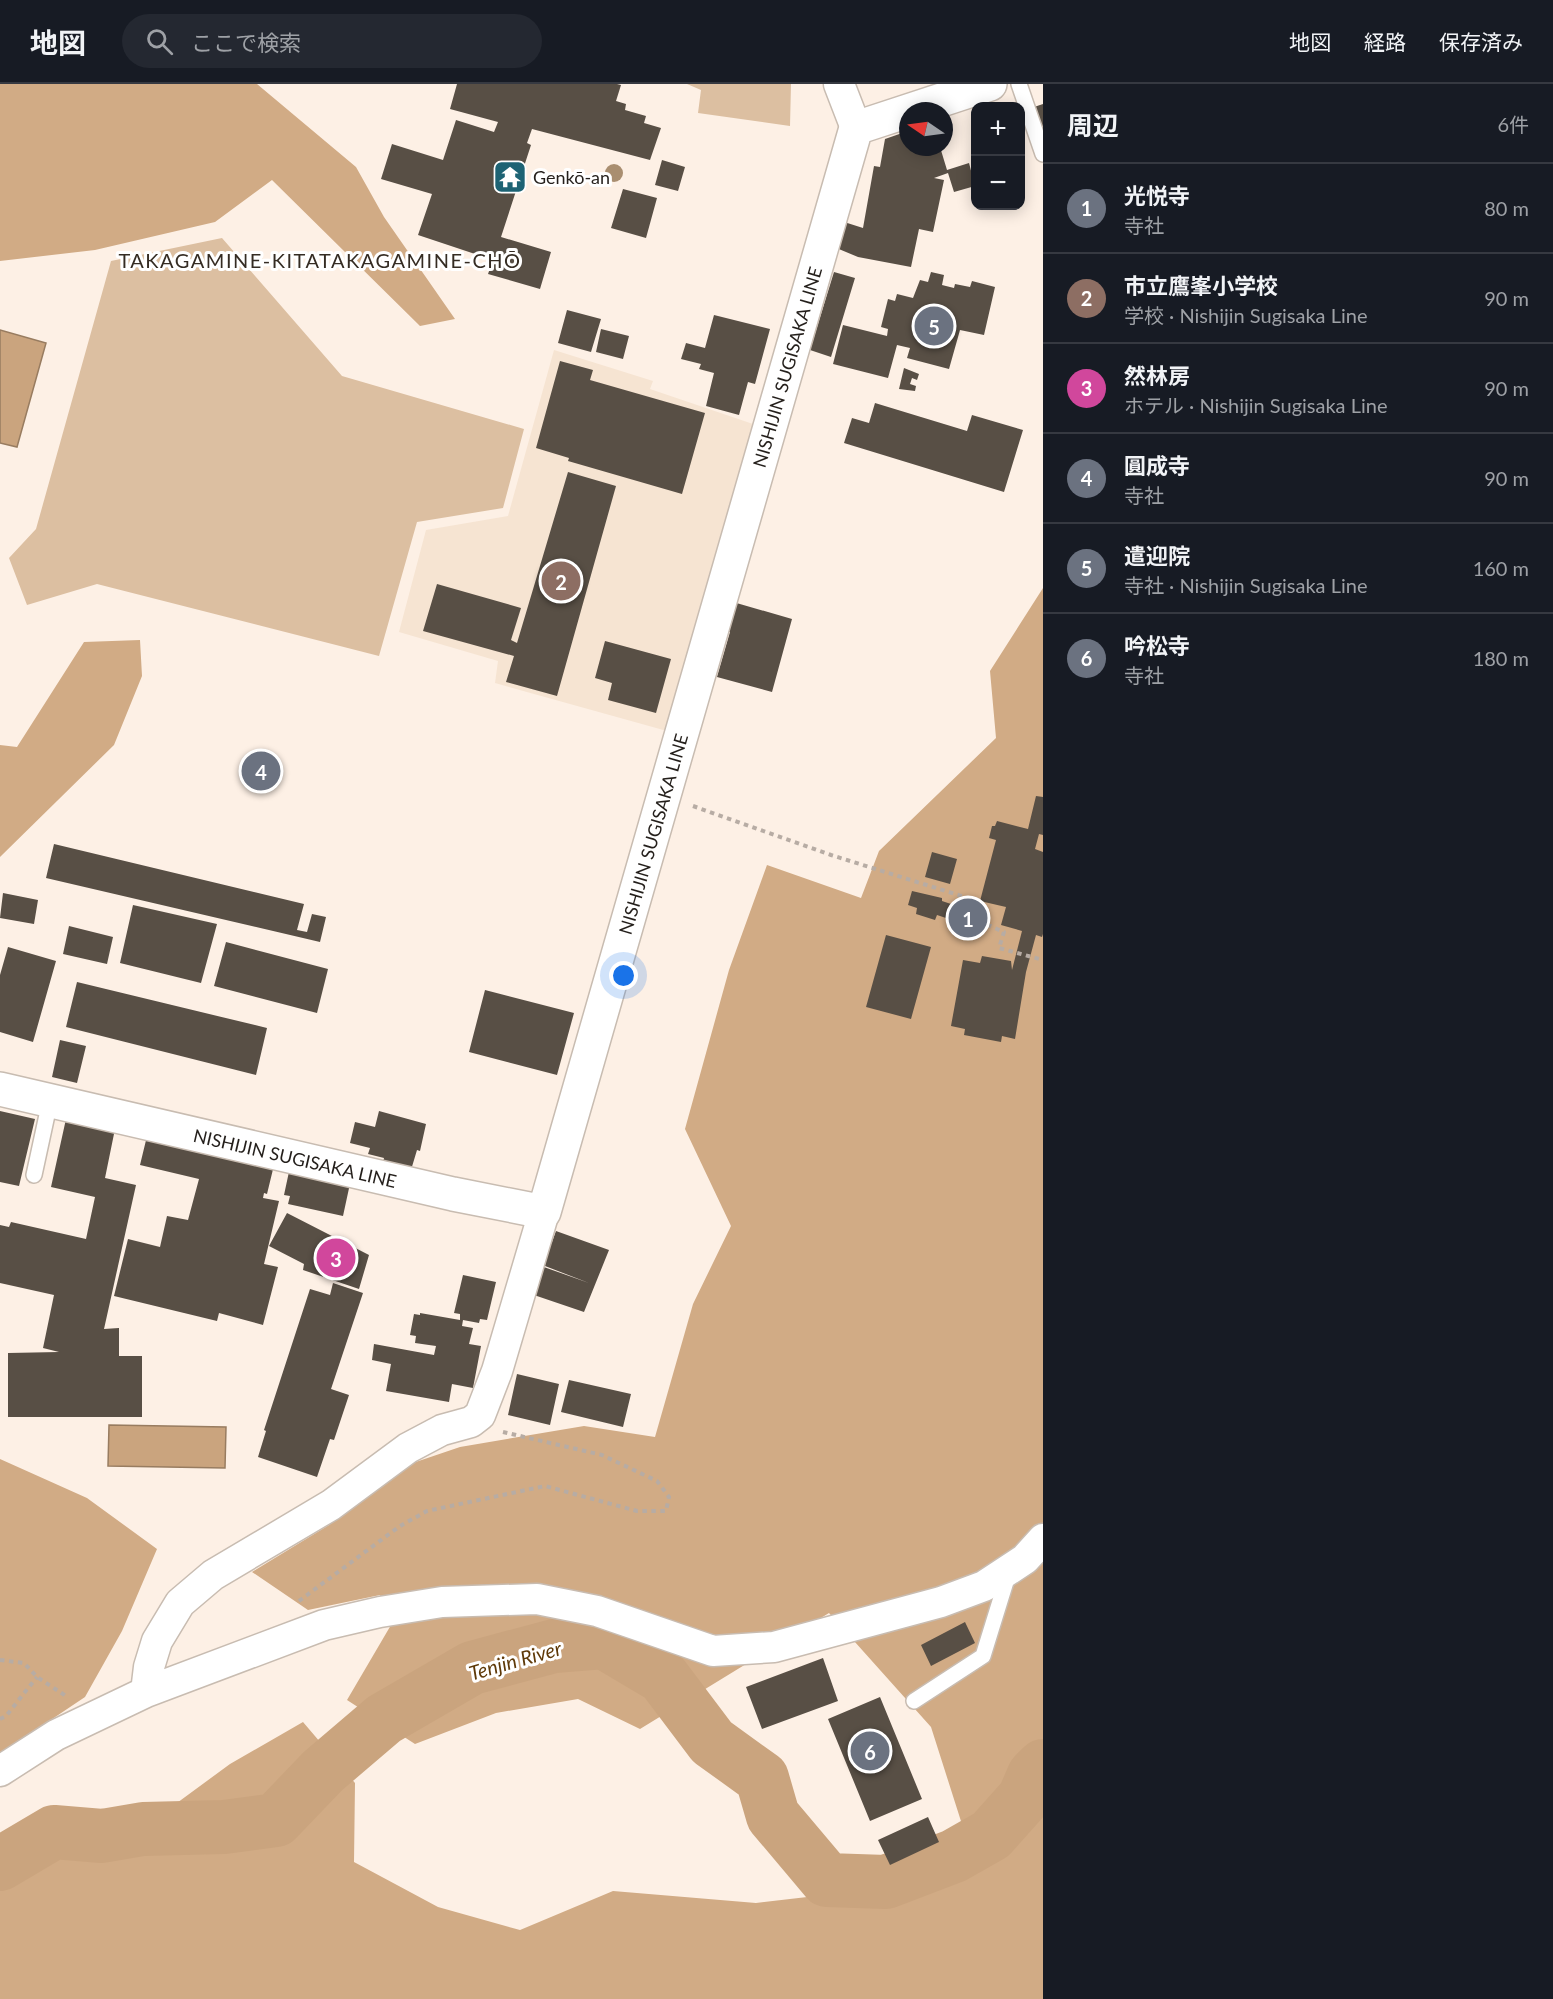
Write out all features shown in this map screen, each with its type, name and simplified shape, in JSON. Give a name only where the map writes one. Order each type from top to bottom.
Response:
[{"type":"main road","points":[[856,128],[990,84]]},
{"type":"main road","name":"NISHIJIN SUGISAKA LINE","points":[[0,1089],[453,1194],[544,1212],[856,128]]},
{"type":"street","points":[[839,84],[856,128]]},
{"type":"street","points":[[146,1692],[148,1667],[157,1641],[180,1603],[213,1575],[331,1505],[408,1448],[442,1430],[471,1422],[480,1415],[497,1371],[544,1212]]},
{"type":"street","points":[[0,1771],[56,1735],[146,1692],[324,1625],[380,1612],[442,1602],[537,1599],[597,1611],[713,1651],[774,1647],[941,1602],[984,1586],[1025,1559],[1043,1539]]},
{"type":"lane","points":[[1019,84],[1043,154]]},
{"type":"lane","points":[[34,1175],[50,1101]]},
{"type":"lane","points":[[914,1701],[983,1656],[1010,1569]]},
{"type":"path","points":[[664,795],[831,855],[968,898],[981,922],[1004,932],[999,948],[1043,960]]},
{"type":"path","points":[[296,1603],[400,1526],[427,1511],[545,1486],[637,1511],[666,1511],[669,1497],[657,1481],[602,1455],[497,1430],[480,1415]]},
{"type":"path","points":[[0,1660],[24,1664],[37,1677],[96,1716]]},
{"type":"path","points":[[0,1719],[6,1716],[37,1677]]},
{"type":"shaded area","points":[[0,84],[257,84],[356,167],[384,217],[455,319],[420,326],[272,180],[215,222],[95,250],[0,261]]},
{"type":"shaded area","points":[[687,84],[791,84],[790,126],[698,113],[701,90]]},
{"type":"shaded area","points":[[222,238],[342,376],[524,429],[503,508],[417,522],[379,656],[97,584],[27,605],[9,558],[36,529],[111,261]]},
{"type":"shaded area","points":[[0,330],[46,343],[17,447],[0,443]]},
{"type":"shaded area","points":[[554,350],[653,381],[650,389],[753,424],[667,731],[495,683],[498,661],[399,632],[426,530],[508,516]]},
{"type":"shaded area","points":[[1043,588],[1043,1999],[0,1999],[0,1844],[27,1825],[166,1811],[230,1764],[303,1722],[355,1783],[354,1862],[438,1907],[520,1930],[613,1891],[756,1903],[833,1894],[916,1892],[974,1862],[931,1727],[829,1613],[640,1729],[578,1699],[496,1713],[415,1744],[347,1700],[391,1625],[380,1595],[308,1610],[252,1572],[329,1525],[401,1467],[460,1447],[584,1426],[655,1437],[693,1304],[731,1226],[685,1129],[729,970],[767,865],[861,898],[879,851],[996,738],[990,671]]},
{"type":"shaded area","points":[[140,640],[142,676],[114,745],[0,857],[0,745],[17,747],[84,642]]},
{"type":"shaded area","points":[[109,1425],[226,1427],[225,1468],[108,1466]]},
{"type":"shaded area","points":[[0,1459],[87,1498],[157,1549],[122,1631],[85,1697],[0,1754]]},
{"type":"building","points":[[457,84],[617,84],[621,85],[616,101],[626,104],[625,110],[646,116],[644,123],[661,128],[650,160],[532,129],[527,143],[531,145],[501,237],[551,252],[540,289],[488,274],[493,260],[418,235],[432,194],[381,179],[392,144],[443,160],[456,120],[494,132],[498,122],[450,109]]},
{"type":"building","points":[[1043,104],[1043,131],[1034,107]]},
{"type":"building","points":[[899,134],[899,156],[943,156],[947,170],[969,163],[971,171],[971,187],[954,192],[948,173],[934,178],[944,180],[933,232],[919,229],[911,267],[858,257],[834,247],[841,221],[863,228],[874,166],[880,167],[885,139]]},
{"type":"building","points":[[662,160],[685,167],[678,191],[655,185]]},
{"type":"building","points":[[623,189],[657,198],[646,238],[611,228]]},
{"type":"building","points":[[834,272],[855,278],[831,357],[810,350]]},
{"type":"building","points":[[931,272],[944,275],[942,285],[954,288],[955,284],[970,287],[972,281],[995,287],[984,335],[960,330],[949,369],[907,358],[910,348],[897,345],[888,378],[833,364],[843,325],[887,336],[888,329],[881,327],[888,299],[895,301],[897,294],[913,298],[920,280],[928,282]]},
{"type":"building","points":[[567,310],[601,319],[591,352],[558,343]]},
{"type":"building","points":[[714,315],[770,329],[755,384],[748,382],[739,415],[706,406],[714,373],[699,369],[701,364],[681,359],[686,343],[705,348]]},
{"type":"building","points":[[601,329],[629,336],[623,359],[596,352]]},
{"type":"building","points":[[560,361],[593,370],[590,380],[705,413],[682,494],[568,461],[569,458],[536,448]]},
{"type":"building","points":[[904,368],[919,374],[917,380],[912,378],[910,384],[916,386],[915,391],[899,389]]},
{"type":"building","points":[[875,403],[967,431],[972,415],[1023,430],[1004,492],[844,443],[852,418],[869,423]]},
{"type":"building","points":[[568,472],[616,486],[557,696],[506,682],[514,656],[423,631],[437,584],[521,608],[511,640],[517,643]]},
{"type":"building","points":[[733,602],[792,619],[772,692],[717,677],[730,632],[725,631]]},
{"type":"building","points":[[605,641],[671,659],[656,713],[608,700],[612,683],[595,678]]},
{"type":"building","points":[[1036,796],[1043,797],[1043,835],[1039,834],[1035,849],[1043,852],[1043,934],[1042,937],[1036,935],[1026,972],[1015,1039],[1002,1036],[1001,1042],[964,1035],[965,1029],[951,1026],[963,960],[980,963],[982,956],[1011,961],[1012,970],[1022,931],[1001,925],[1006,907],[980,901],[996,840],[989,838],[992,826],[995,826],[997,821],[1028,829]]},
{"type":"building","points":[[54,844],[304,904],[297,930],[307,932],[312,914],[326,917],[320,942],[46,878]]},
{"type":"building","points":[[932,852],[957,859],[950,884],[925,877]]},
{"type":"building","points":[[912,891],[942,898],[942,901],[963,908],[958,922],[937,915],[935,920],[916,914],[917,908],[908,905]]},
{"type":"building","points":[[3,893],[38,900],[34,924],[0,918]]},
{"type":"building","points":[[133,905],[217,924],[201,983],[120,963]]},
{"type":"building","points":[[69,926],[113,937],[107,964],[63,954]]},
{"type":"building","points":[[886,935],[931,947],[911,1019],[866,1007]]},
{"type":"building","points":[[226,942],[328,969],[317,1013],[214,986]]},
{"type":"building","points":[[8,947],[56,961],[33,1042],[0,1032],[0,975]]},
{"type":"building","points":[[77,982],[267,1028],[256,1075],[66,1027]]},
{"type":"building","points":[[485,990],[574,1013],[557,1075],[469,1052]]},
{"type":"building","points":[[60,1040],[86,1046],[77,1083],[52,1077]]},
{"type":"building","points":[[0,1111],[35,1119],[19,1186],[0,1182]]},
{"type":"building","points":[[379,1111],[426,1124],[420,1151],[417,1150],[411,1170],[383,1162],[384,1158],[368,1154],[370,1148],[350,1143],[355,1122],[375,1127]]},
{"type":"building","points":[[66,1119],[115,1129],[105,1178],[136,1185],[104,1329],[119,1328],[119,1356],[142,1356],[142,1417],[8,1417],[8,1353],[59,1352],[43,1348],[54,1295],[0,1283],[0,1225],[9,1227],[11,1222],[86,1239],[95,1197],[51,1187]]},
{"type":"building","points":[[148,1132],[275,1161],[267,1194],[264,1193],[263,1198],[279,1201],[264,1264],[278,1267],[263,1325],[219,1313],[217,1321],[114,1296],[128,1239],[160,1247],[167,1216],[188,1220],[199,1179],[140,1165]]},
{"type":"building","points":[[290,1167],[351,1179],[343,1216],[288,1204],[290,1196],[284,1195]]},
{"type":"building","points":[[287,1213],[369,1255],[359,1289],[303,1270],[304,1264],[269,1246]]},
{"type":"building","points":[[556,1231],[609,1250],[584,1312],[531,1294],[541,1266],[589,1283],[545,1266],[548,1240],[552,1242]]},
{"type":"building","points":[[463,1275],[496,1282],[487,1320],[480,1319],[479,1323],[463,1320],[462,1326],[473,1328],[469,1344],[481,1346],[473,1388],[452,1384],[449,1402],[386,1391],[391,1364],[372,1360],[374,1344],[434,1355],[436,1346],[415,1343],[416,1336],[410,1335],[414,1314],[460,1320],[460,1314],[454,1313]]},
{"type":"building","points":[[333,1283],[363,1293],[331,1389],[349,1395],[334,1440],[330,1439],[317,1477],[258,1457],[266,1431],[264,1430],[310,1289],[330,1295]]},
{"type":"building","points":[[517,1374],[559,1384],[550,1425],[508,1415]]},
{"type":"building","points":[[569,1380],[631,1394],[623,1427],[561,1412]]},
{"type":"building","points":[[965,1622],[975,1643],[931,1666],[921,1645]]},
{"type":"building","points":[[823,1658],[838,1701],[762,1729],[746,1687]]},
{"type":"building","points":[[880,1697],[922,1799],[870,1821],[828,1719]]},
{"type":"building","points":[[928,1817],[939,1842],[890,1865],[878,1840]]},
{"type":"waterway","name":"Tenjin River","points":[[0,1864],[54,1832],[102,1836],[143,1829],[224,1827],[276,1820],[323,1771],[384,1719],[472,1668],[554,1646],[604,1642],[663,1677],[712,1742],[762,1778],[773,1816],[827,1880],[886,1882],[954,1856],[991,1835],[1024,1798],[1034,1775],[1043,1766]]},
{"type":"place","name":"Genkō-an","points":[[510,177]]},
{"type":"place","name":"遣迎院","points":[[934,326]]},
{"type":"place","name":"市立鷹峯小学校","points":[[561,581]]},
{"type":"place","name":"圓成寺","points":[[261,771]]},
{"type":"place","name":"光悦寺","points":[[968,918]]},
{"type":"place","name":"然林房","points":[[336,1258]]},
{"type":"place","name":"吟松寺","points":[[870,1751]]},
{"type":"district","name":"TAKAGAMINE-KITATAKAGAMINE-CHŌ","points":[[320,260]]}]
